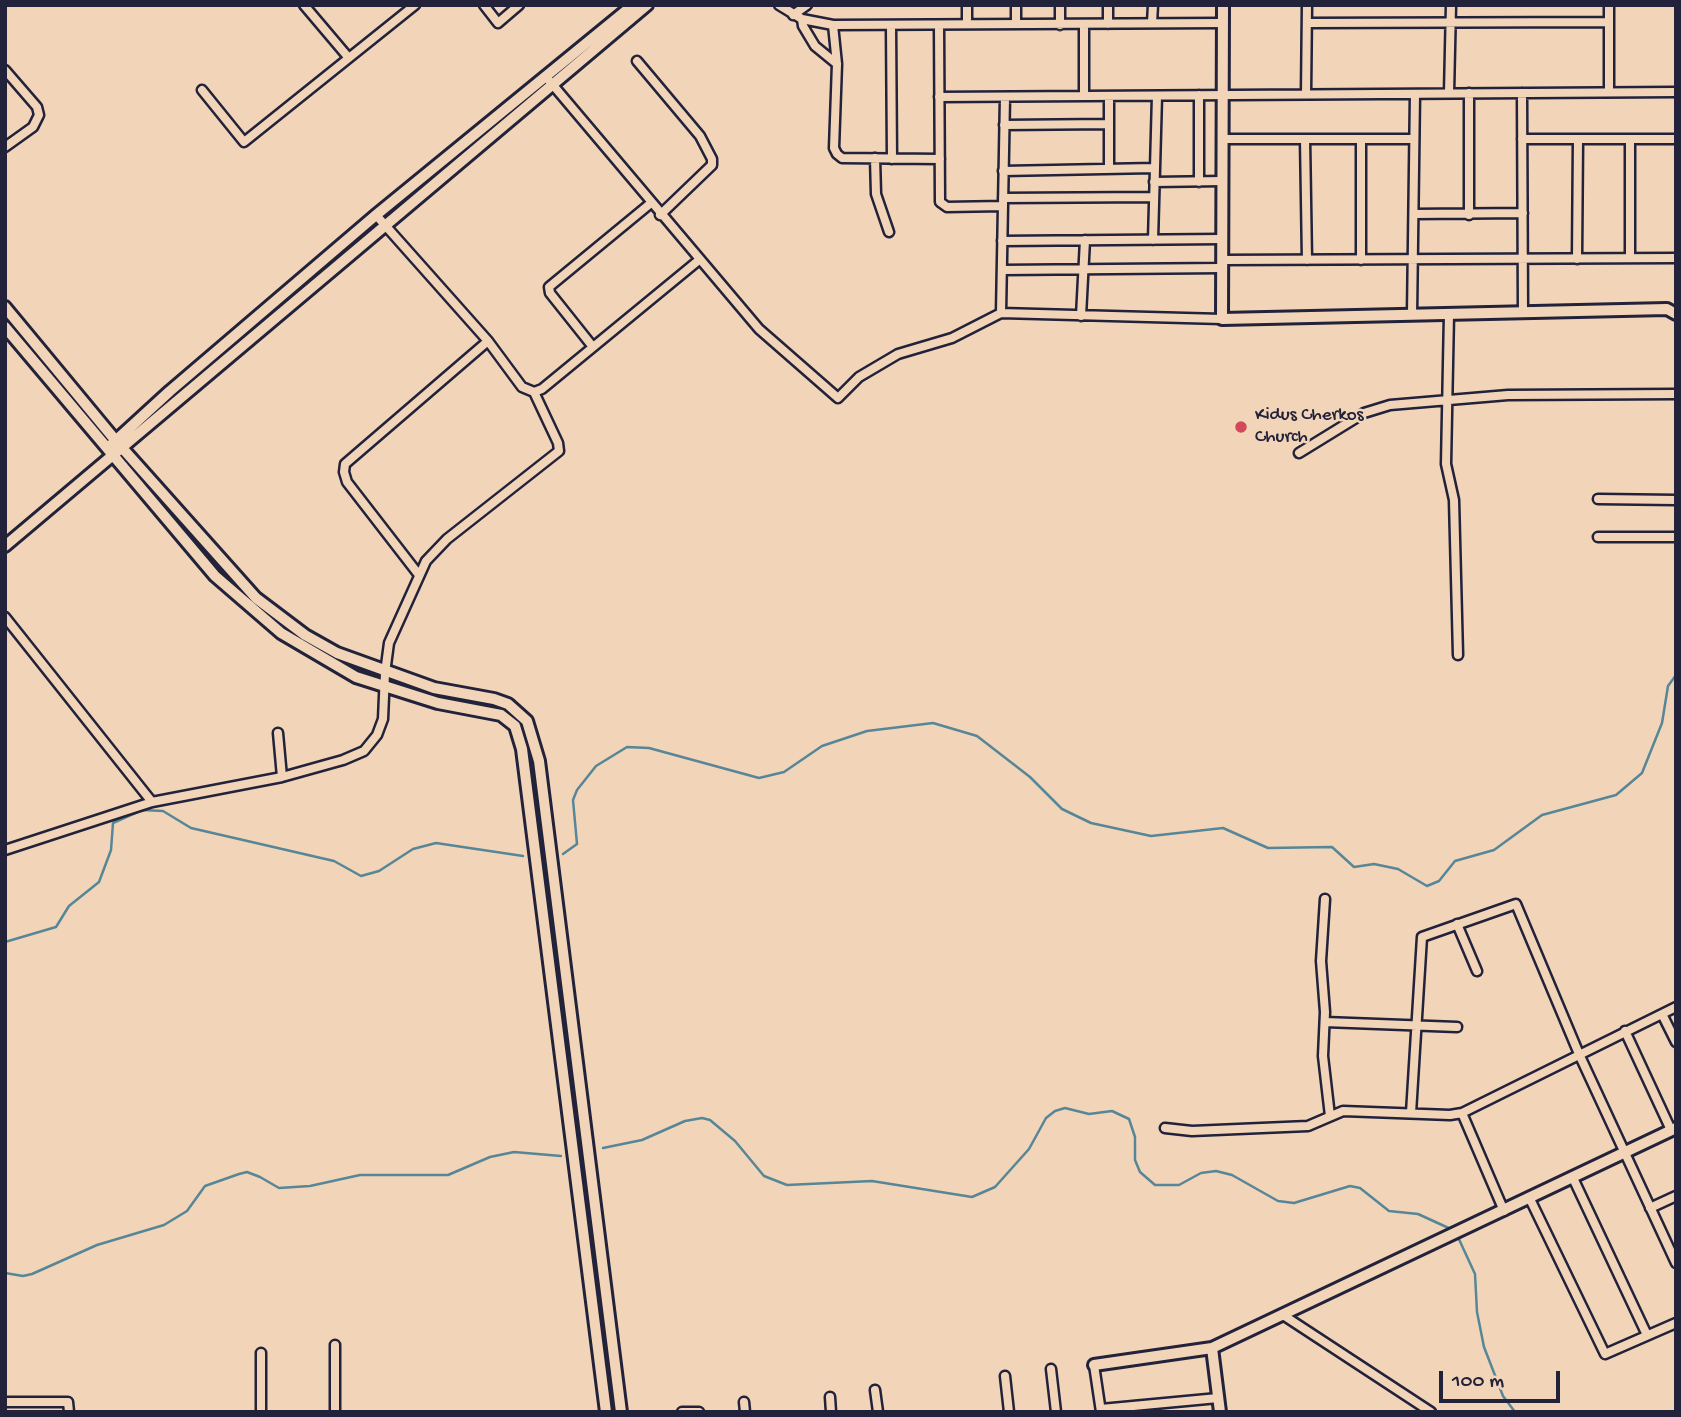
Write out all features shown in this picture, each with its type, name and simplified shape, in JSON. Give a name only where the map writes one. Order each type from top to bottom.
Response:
[{"type":"street","points":[[304,5],[348,57]]},
{"type":"street","points":[[202,90],[244,142],[415,5]]},
{"type":"street","points":[[484,5],[498,23],[519,5]]},
{"type":"street","points":[[606,34],[633,5]]},
{"type":"street","points":[[5,546],[173,395],[280,305],[376,215],[441,170],[606,34],[647,5]]},
{"type":"street","points":[[779,5],[802,19],[833,25],[1223,23]]},
{"type":"street","points":[[793,15],[807,5]]},
{"type":"street","points":[[967,5],[968,24]]},
{"type":"street","points":[[1016,24],[1017,5]]},
{"type":"street","points":[[1060,5],[1060,24]]},
{"type":"street","points":[[1108,5],[1108,24]]},
{"type":"street","points":[[1153,5],[1153,23]]},
{"type":"street","points":[[1222,320],[1223,5]]},
{"type":"street","points":[[1306,94],[1307,5]]},
{"type":"street","points":[[1449,93],[1451,5]]},
{"type":"street","points":[[1609,5],[1609,92]]},
{"type":"street","points":[[802,19],[815,47],[836,64]]},
{"type":"street","points":[[1307,23],[1609,22]]},
{"type":"street","points":[[1084,24],[1084,96]]},
{"type":"street","points":[[833,25],[836,64],[835,151],[842,158],[940,159]]},
{"type":"street","points":[[939,25],[941,205],[947,207],[1003,202],[1154,197]]},
{"type":"street","points":[[891,26],[892,159]]},
{"type":"street","points":[[637,61],[700,136],[712,159],[712,165],[660,215]]},
{"type":"street","points":[[5,70],[37,107],[39,115],[33,127],[5,146]]},
{"type":"street","points":[[550,82],[759,329],[838,398],[859,377],[898,354],[952,338],[1001,313],[1222,320],[1667,309],[1676,314]]},
{"type":"street","points":[[939,97],[1676,92]]},
{"type":"street","points":[[1469,93],[1469,215]]},
{"type":"street","points":[[1522,93],[1523,313]]},
{"type":"street","points":[[1412,315],[1415,94]]},
{"type":"street","points":[[1199,95],[1199,182]]},
{"type":"street","points":[[1108,96],[1109,168]]},
{"type":"street","points":[[1153,240],[1157,96]]},
{"type":"street","points":[[1001,313],[1005,97]]},
{"type":"street","points":[[1004,125],[1109,124]]},
{"type":"street","points":[[1223,139],[1414,139]]},
{"type":"street","points":[[1305,139],[1307,260]]},
{"type":"street","points":[[1361,139],[1361,260]]},
{"type":"street","points":[[1522,139],[1676,139]]},
{"type":"street","points":[[1577,259],[1578,139]]},
{"type":"street","points":[[1630,139],[1630,258]]},
{"type":"street","points":[[874,158],[876,194],[889,232]]},
{"type":"street","points":[[1003,171],[1154,169]]},
{"type":"street","points":[[280,305],[385,225],[441,170]]},
{"type":"street","points":[[1154,182],[1223,181]]},
{"type":"street","points":[[593,347],[550,293],[549,287],[651,203]]},
{"type":"street","points":[[1414,214],[1523,213]]},
{"type":"street","points":[[5,850],[152,802],[282,777],[343,760],[364,751],[377,735],[383,719],[384,673],[397,621],[426,561],[447,539],[557,456],[558,443],[534,392],[522,387],[488,341],[376,215]]},
{"type":"street","points":[[1002,242],[1222,239]]},
{"type":"street","points":[[1081,316],[1085,240]]},
{"type":"street","points":[[1002,270],[1083,270],[1307,260],[1676,258]]},
{"type":"street","points":[[534,392],[542,389],[699,260]]},
{"type":"street","points":[[5,307],[215,576],[242,601],[281,633],[356,677],[438,704],[501,715],[510,721],[519,734],[564,1068],[606,1412]]},
{"type":"street","points":[[1449,314],[1446,464],[1454,500],[1458,655]]},
{"type":"street","points":[[5,327],[256,597],[304,635],[337,653],[384,673],[434,688],[494,699],[519,711],[527,721],[539,761],[621,1412]]},
{"type":"street","points":[[419,575],[347,482],[345,464],[488,341]]},
{"type":"street","points":[[1299,453],[1364,413],[1390,405],[1447,398],[1676,394]]},
{"type":"street","points":[[1598,499],[1676,500]]},
{"type":"street","points":[[1598,537],[1676,537]]},
{"type":"street","points":[[5,617],[152,802]]},
{"type":"street","points":[[278,733],[282,777]]},
{"type":"street","points":[[1325,899],[1321,961],[1325,1022],[1323,1056],[1330,1116]]},
{"type":"street","points":[[1412,1113],[1422,937],[1516,904],[1579,1054],[1676,1264]]},
{"type":"street","points":[[1457,924],[1477,971]]},
{"type":"street","points":[[1165,1128],[1192,1131],[1266,1130],[1308,1126],[1343,1111],[1462,1113],[1676,1007]]},
{"type":"street","points":[[1662,1014],[1676,1042]]},
{"type":"street","points":[[1325,1022],[1457,1027]]},
{"type":"street","points":[[1218,1398],[1181,1407],[1101,1410],[1094,1365],[1212,1348],[1673,1129],[1625,1031]]},
{"type":"street","points":[[564,1068],[576,1065]]},
{"type":"street","points":[[1462,1113],[1504,1211]]},
{"type":"street","points":[[1573,1178],[1647,1335]]},
{"type":"street","points":[[1650,1208],[1676,1196]]},
{"type":"street","points":[[1530,1199],[1605,1354],[1676,1323]]},
{"type":"street","points":[[587,1254],[601,1251]]},
{"type":"street","points":[[1283,1315],[1431,1412]]},
{"type":"street","points":[[335,1345],[335,1412]]},
{"type":"street","points":[[1212,1348],[1220,1412]]},
{"type":"street","points":[[261,1353],[261,1412]]},
{"type":"street","points":[[1051,1369],[1056,1412]]},
{"type":"street","points":[[1005,1376],[1009,1412]]},
{"type":"street","points":[[874,1390],[878,1412]]},
{"type":"street","points":[[830,1397],[831,1412]]},
{"type":"street","points":[[5,1402],[68,1402],[69,1412]]},
{"type":"street","points":[[682,1412],[699,1412]]},
{"type":"waterway","points":[[563,854],[577,844],[573,800],[577,790],[596,766],[627,747],[649,748],[759,778],[784,772],[822,746],[867,731],[933,723],[977,736],[1030,777],[1062,809],[1091,823],[1151,836],[1223,828],[1268,848],[1332,847],[1354,867],[1374,864],[1398,869],[1427,886],[1439,881],[1455,861],[1494,850],[1542,815],[1616,795],[1642,773],[1662,723],[1668,686],[1676,675]]},
{"type":"waterway","points":[[5,942],[56,927],[69,906],[99,882],[111,850],[113,823],[142,810],[163,811],[191,828],[334,861],[361,876],[379,871],[413,849],[436,843],[523,856]]},
{"type":"waterway","points":[[603,1148],[642,1140],[685,1121],[702,1118],[710,1120],[735,1141],[764,1176],[787,1185],[872,1181],[972,1197],[995,1187],[1029,1149],[1046,1118],[1055,1111],[1065,1108],[1089,1114],[1112,1111],[1129,1119],[1135,1137],[1135,1160],[1140,1172],[1155,1185],[1179,1185],[1201,1173],[1216,1171],[1232,1175],[1278,1201],[1294,1203],[1350,1186],[1360,1188],[1389,1211],[1418,1214],[1453,1230]]},
{"type":"waterway","points":[[5,1273],[23,1276],[32,1274],[97,1245],[164,1225],[187,1211],[205,1186],[247,1172],[279,1188],[310,1186],[360,1175],[448,1175],[490,1157],[514,1152],[561,1156]]},
{"type":"waterway","points":[[1457,1235],[1475,1274],[1477,1312],[1484,1347],[1503,1396],[1515,1412]]},
{"type":"place","name":"Kidus Cherkos Church","points":[[1241,427]]}]
